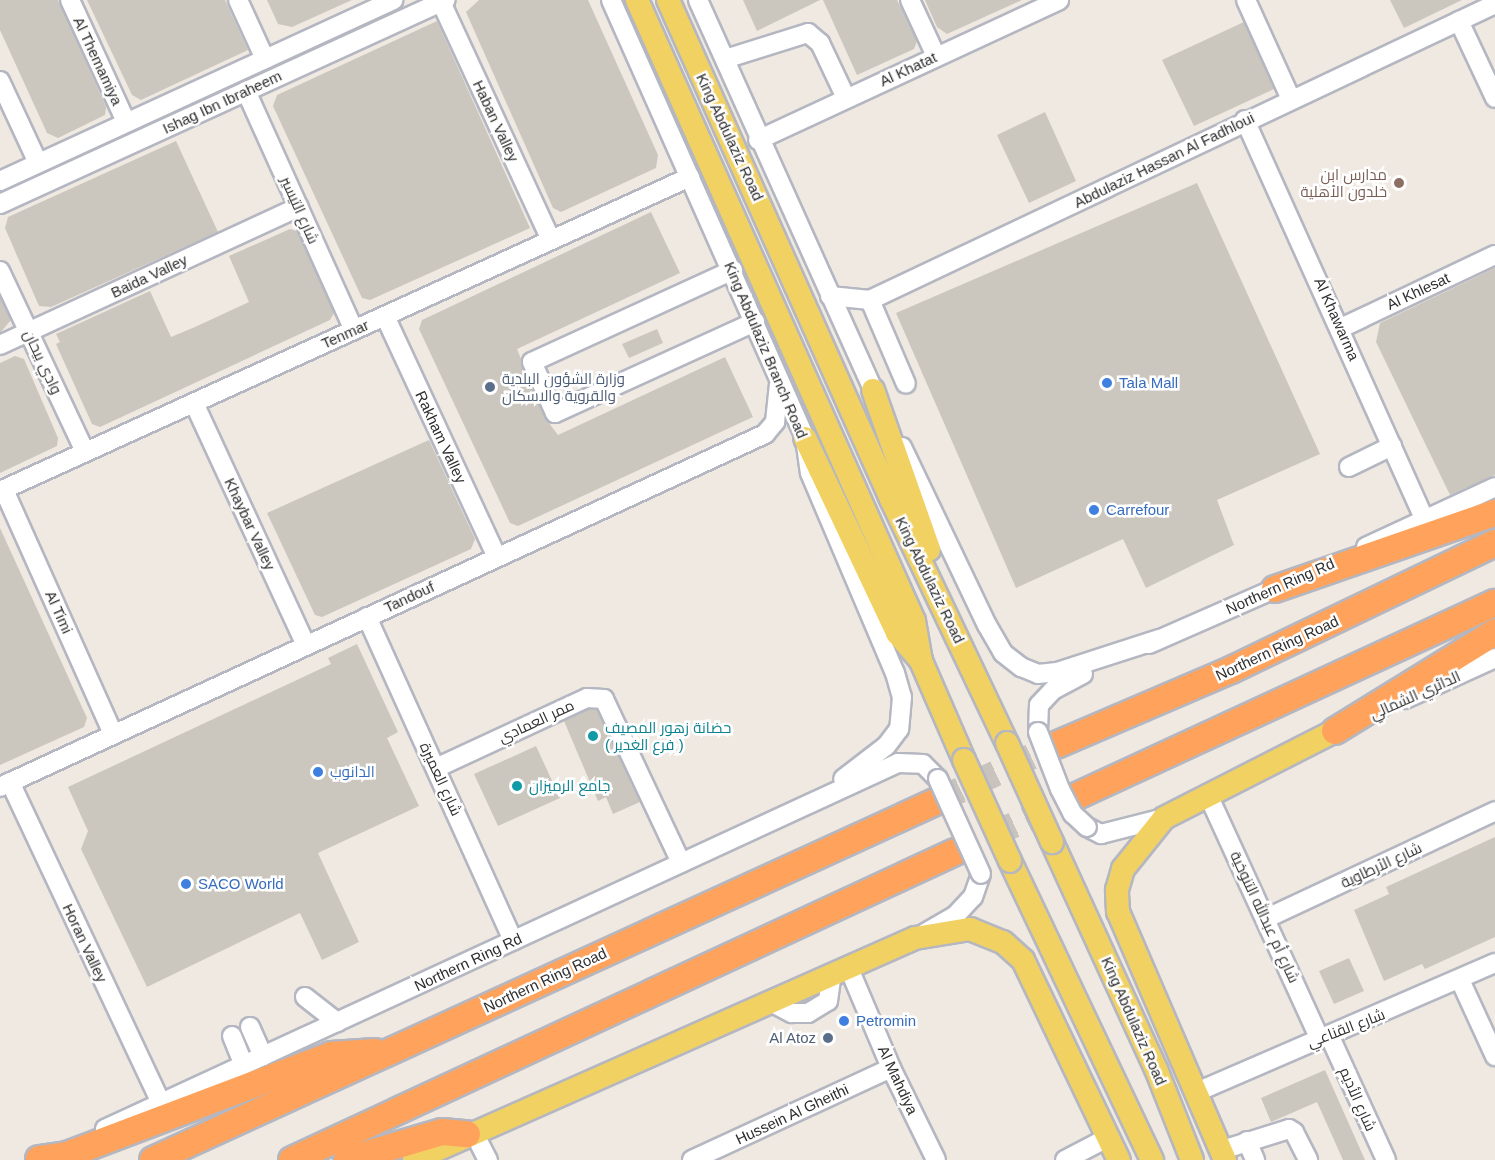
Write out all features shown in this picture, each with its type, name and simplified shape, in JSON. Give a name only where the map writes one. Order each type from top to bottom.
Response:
[{"type":"highway","points":[[1275,589],[1495,513]]},
{"type":"highway","name":"Northern Ring Road","points":[[1047,738],[1231,670],[1495,543]]},
{"type":"highway","points":[[1079,795],[1495,603]]},
{"type":"highway","points":[[1335,731],[1495,632]]},
{"type":"highway","name":"Northern Ring Road","points":[[153,1160],[390,1051],[938,790]]},
{"type":"highway","points":[[292,1160],[955,852]]},
{"type":"highway","points":[[38,1160],[67,1155],[331,1055],[390,1051]]},
{"type":"highway","points":[[347,1160],[442,1132],[470,1132]]},
{"type":"main road","name":"King Abdulaziz Road","points":[[637,0],[847,465],[914,621],[921,661],[964,760],[1096,1049],[1152,1160]]},
{"type":"main road","name":"King Abdulaziz Road","points":[[668,0],[872,455],[1156,1070],[1192,1160]]},
{"type":"main road","points":[[873,390],[964,650]]},
{"type":"main road","points":[[805,438],[897,633],[921,661]]},
{"type":"main road","points":[[1218,1157],[1197,1092],[1118,912],[1117,890],[1123,869],[1164,818],[1335,731]]},
{"type":"main road","points":[[414,1160],[470,1132],[915,938],[970,929],[1003,942],[1023,960],[1119,1160]]},
{"type":"main road","points":[[1096,1049],[1135,1160]]},
{"type":"main road","points":[[1156,1070],[1218,1157]]},
{"type":"street","name":"Al Themamiya","points":[[70,0],[126,122]]},
{"type":"street","points":[[238,0],[265,59]]},
{"type":"street","name":"Ishag Ibn Ibraheem","points":[[0,181],[393,0]]},
{"type":"street","name":"King Abdulaziz Branch Road","points":[[611,0],[733,270],[805,438],[810,473],[902,697],[899,729],[886,746],[806,806]]},
{"type":"street","points":[[698,0],[758,140],[873,390],[1003,653],[1038,674],[1057,672],[1159,639]]},
{"type":"street","points":[[910,0],[936,56]]},
{"type":"street","name":"Al Khatat","points":[[758,140],[1059,0]]},
{"type":"street","points":[[1246,0],[1291,99]]},
{"type":"street","name":"Ishag Ibn Ibraheem","points":[[0,204],[443,1]]},
{"type":"street","name":"Haban Valley","points":[[443,1],[551,240]]},
{"type":"street","name":"Abdulaziz Hassan Al Fadhloui","points":[[870,300],[1245,120],[1495,4]]},
{"type":"street","points":[[1459,21],[1495,98]]},
{"type":"street","points":[[725,59],[808,33],[820,43],[846,98]]},
{"type":"street","points":[[0,81],[38,163]]},
{"type":"street","name":"شارع التيسير","points":[[246,91],[354,330]]},
{"type":"street","name":"Al Khawarma","points":[[1245,120],[1341,328],[1425,520]]},
{"type":"street","name":"Tenmar","points":[[2,490],[690,177]]},
{"type":"street","name":"Baida Valley","points":[[0,345],[299,207]]},
{"type":"street","name":"Al Khlesat","points":[[1341,328],[1495,255]]},
{"type":"street","points":[[733,270],[532,362],[555,413],[754,322]]},
{"type":"street","name":"وادي بيحان","points":[[0,271],[85,452]]},
{"type":"street","points":[[830,296],[870,300],[906,384]]},
{"type":"street","name":"Rakham Valley","points":[[385,316],[497,557]]},
{"type":"street","name":"Tandouf","points":[[5,785],[765,434],[775,422],[778,379]]},
{"type":"street","name":"Khaybar Valley","points":[[194,403],[306,645]]},
{"type":"street","points":[[1348,467],[1392,446]]},
{"type":"street","name":"Northern Ring Rd","points":[[1047,738],[1039,705],[1064,682],[1275,589],[1495,487]]},
{"type":"street","name":"Al Timi","points":[[2,490],[113,734]]},
{"type":"street","name":"شارع العميرة","points":[[367,617],[513,941]]},
{"type":"street","name":"الدائري الشمالي","points":[[1335,731],[1495,658]]},
{"type":"street","name":"ممر العمادي","points":[[436,768],[587,698],[604,699],[681,863]]},
{"type":"street","points":[[1047,738],[1060,789],[1073,814],[1087,827],[1101,834],[1164,818]]},
{"type":"street","name":"Northern Ring Rd","points":[[38,1160],[898,763],[923,764],[938,790]]},
{"type":"street","name":"Horan Valley","points":[[5,785],[161,1103]]},
{"type":"street","points":[[915,938],[955,916],[973,897],[981,874],[938,790]]},
{"type":"street","name":"شارع أم عبدالله التنوخية","points":[[1209,797],[1325,1037]]},
{"type":"street","name":"شارع الأرطاوية","points":[[1267,918],[1495,811]]},
{"type":"street","name":"شارع القناعي","points":[[1197,1092],[1495,963]]},
{"type":"street","name":"Al Mahdiya","points":[[840,970],[936,1160]]},
{"type":"street","points":[[1460,980],[1495,1056]]},
{"type":"street","points":[[305,997],[337,1022]]},
{"type":"street","points":[[250,1027],[263,1056]]},
{"type":"street","points":[[232,1036],[244,1065]]},
{"type":"street","name":"شارع الأديم","points":[[1325,1037],[1386,1160]]},
{"type":"street","name":"Hussein Al Gheithi","points":[[692,1160],[891,1068]]},
{"type":"street","points":[[1218,1157],[1247,1141],[1289,1129],[1308,1160]]},
{"type":"street","points":[[470,1132],[488,1160]]},
{"type":"street","points":[[1065,1160],[1107,1138]]},
{"type":"street","points":[[1247,1141],[1255,1160]]},
{"type":"building","points":[[0,0],[58,0],[106,107],[105,115],[58,138],[47,133],[0,30]]},
{"type":"building","points":[[87,0],[225,0],[248,50],[141,100],[132,95]]},
{"type":"building","points":[[267,0],[352,0],[292,27],[278,24]]},
{"type":"building","points":[[479,0],[588,0],[658,155],[656,168],[561,212],[553,208],[466,12]]},
{"type":"building","points":[[743,0],[820,0],[757,31]]},
{"type":"building","points":[[823,0],[897,0],[917,41],[914,49],[857,75]]},
{"type":"building","points":[[925,0],[1022,0],[947,34],[937,27]]},
{"type":"building","points":[[1390,0],[1462,0],[1404,28]]},
{"type":"building","points":[[437,21],[530,228],[370,300],[362,298],[273,106],[277,95]]},
{"type":"building","points":[[1244,22],[1274,89],[1194,126],[1162,60]]},
{"type":"building","points":[[1045,112],[1076,181],[1029,203],[997,135]]},
{"type":"building","points":[[176,141],[218,232],[51,307],[39,306],[5,228],[8,217]]},
{"type":"building","name":"Tala Mall","points":[[1197,183],[1320,454],[1217,500],[1234,545],[1146,588],[1123,539],[1016,588],[896,313]]},
{"type":"building","name":"وزارة الشؤون البلدية والقروية والاسكان","points":[[651,212],[680,273],[517,349],[545,418],[558,435],[725,357],[753,417],[518,526],[510,523],[419,329],[422,320]]},
{"type":"building","points":[[290,229],[297,231],[334,313],[330,320],[100,427],[92,424],[56,344],[60,342],[56,334],[150,291],[171,337],[195,327],[249,302],[229,256]]},
{"type":"building","points":[[1495,268],[1495,475],[1450,495],[1376,342],[1380,323]]},
{"type":"building","points":[[0,297],[11,320],[0,333]]},
{"type":"building","points":[[657,329],[663,343],[629,358],[622,344]]},
{"type":"building","points":[[15,356],[24,359],[58,438],[57,446],[0,473],[0,363]]},
{"type":"building","points":[[429,440],[475,539],[471,549],[322,617],[315,615],[267,513]]},
{"type":"building","points":[[0,528],[87,718],[84,727],[0,765]]},
{"type":"building","points":[[357,644],[398,732],[387,738],[419,806],[318,853],[359,942],[322,960],[300,913],[147,987],[81,849],[88,831],[68,787],[331,664],[328,658]]},
{"type":"building","points":[[589,709],[597,710],[640,802],[613,814],[606,797],[598,801],[564,721]]},
{"type":"building","name":"جامع الرميزان","points":[[536,746],[560,798],[498,826],[474,774]]},
{"type":"building","points":[[1495,837],[1495,937],[1425,969],[1422,964],[1384,981],[1354,910],[1389,894],[1386,887]]},
{"type":"building","points":[[1349,958],[1364,991],[1334,1004],[1319,971]]},
{"type":"building","points":[[1325,1070],[1365,1160],[1343,1160],[1317,1102],[1271,1122],[1261,1098]]},
{"type":"tunnel","points":[[937,801],[1056,745]]},
{"type":"tunnel","points":[[955,852],[1079,795]]},
{"type":"place","name":"مدارس ابن خلدون الأهلية","points":[[1399,183]]},
{"type":"place","name":"Tala Mall","points":[[1107,383]]},
{"type":"place","name":"وزارة الشؤون البلدية والقروية والاسكان","points":[[490,387]]},
{"type":"place","name":"Carrefour","points":[[1094,510]]},
{"type":"place","name":"حضانة زهور المصيف ( فرع الغدير )","points":[[593,736]]},
{"type":"place","name":"الدانوب","points":[[318,772]]},
{"type":"place","name":"جامع الرميزان","points":[[517,786]]},
{"type":"place","name":"SACO World","points":[[186,884]]},
{"type":"place","name":"Petromin","points":[[844,1021]]},
{"type":"place","name":"Al Atoz","points":[[828,1038]]}]
